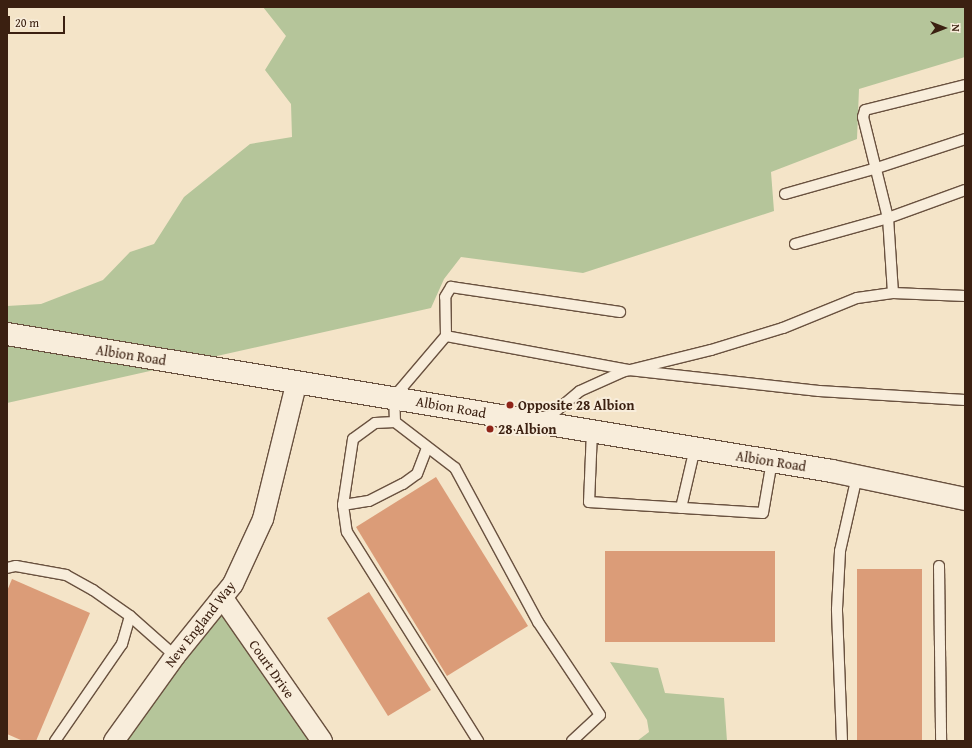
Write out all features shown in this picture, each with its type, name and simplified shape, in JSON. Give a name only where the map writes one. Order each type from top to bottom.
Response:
[{"type":"main road","name":"Albion Road","points":[[7,334],[394,397],[772,461],[857,476],[965,499]]},
{"type":"street","name":"New England Way","points":[[114,741],[175,656],[233,584],[263,520],[297,381]]},
{"type":"street","name":"Court Drive","points":[[222,597],[322,741]]},
{"type":"lane","points":[[893,293],[888,218],[877,168],[863,117],[865,110],[965,85]]},
{"type":"lane","points":[[785,194],[877,168],[965,139]]},
{"type":"lane","points":[[796,244],[888,218],[965,190]]},
{"type":"lane","points":[[395,422],[394,397],[446,336],[445,297],[451,287],[620,312]]},
{"type":"lane","points":[[542,423],[580,392],[629,370],[711,350],[783,328],[857,298],[893,293],[965,296]]},
{"type":"lane","points":[[446,336],[629,370],[819,391],[965,400]]},
{"type":"lane","points":[[478,741],[347,532],[343,505],[353,438],[374,423],[395,422],[427,448],[456,468],[538,622],[600,715],[572,741]]},
{"type":"lane","points":[[592,431],[589,502],[763,513],[772,461]]},
{"type":"lane","points":[[343,505],[369,501],[403,484],[417,474],[427,448]]},
{"type":"lane","points":[[681,508],[695,448]]},
{"type":"lane","points":[[842,741],[837,609],[840,551],[857,476]]},
{"type":"lane","points":[[7,568],[16,566],[66,575],[93,590],[130,616],[175,656]]},
{"type":"lane","points":[[940,566],[941,741]]},
{"type":"lane","points":[[55,741],[122,644],[130,616]]},
{"type":"green space","points":[[263,7],[965,7],[965,57],[859,89],[857,139],[771,172],[774,211],[583,273],[461,257],[444,279],[431,308],[7,403],[7,306],[41,304],[103,280],[130,252],[154,244],[184,197],[250,144],[292,137],[291,104],[265,70],[286,36]]},
{"type":"green space","points":[[223,598],[324,741],[108,741]]},
{"type":"green space","points":[[610,662],[658,668],[665,693],[724,698],[727,741],[637,741],[649,732],[647,720]]},
{"type":"building","points":[[436,477],[528,626],[447,676],[356,527]]},
{"type":"building","points":[[605,551],[775,551],[775,642],[605,642]]},
{"type":"building","points":[[857,569],[922,569],[922,741],[857,741]]},
{"type":"building","points":[[12,579],[90,613],[36,741],[23,741],[7,734],[7,591]]},
{"type":"building","points":[[369,592],[431,690],[388,716],[327,618]]},
{"type":"place","name":"Opposite 28 Albion","points":[[510,405]]},
{"type":"place","name":"28 Albion","points":[[490,429]]}]
